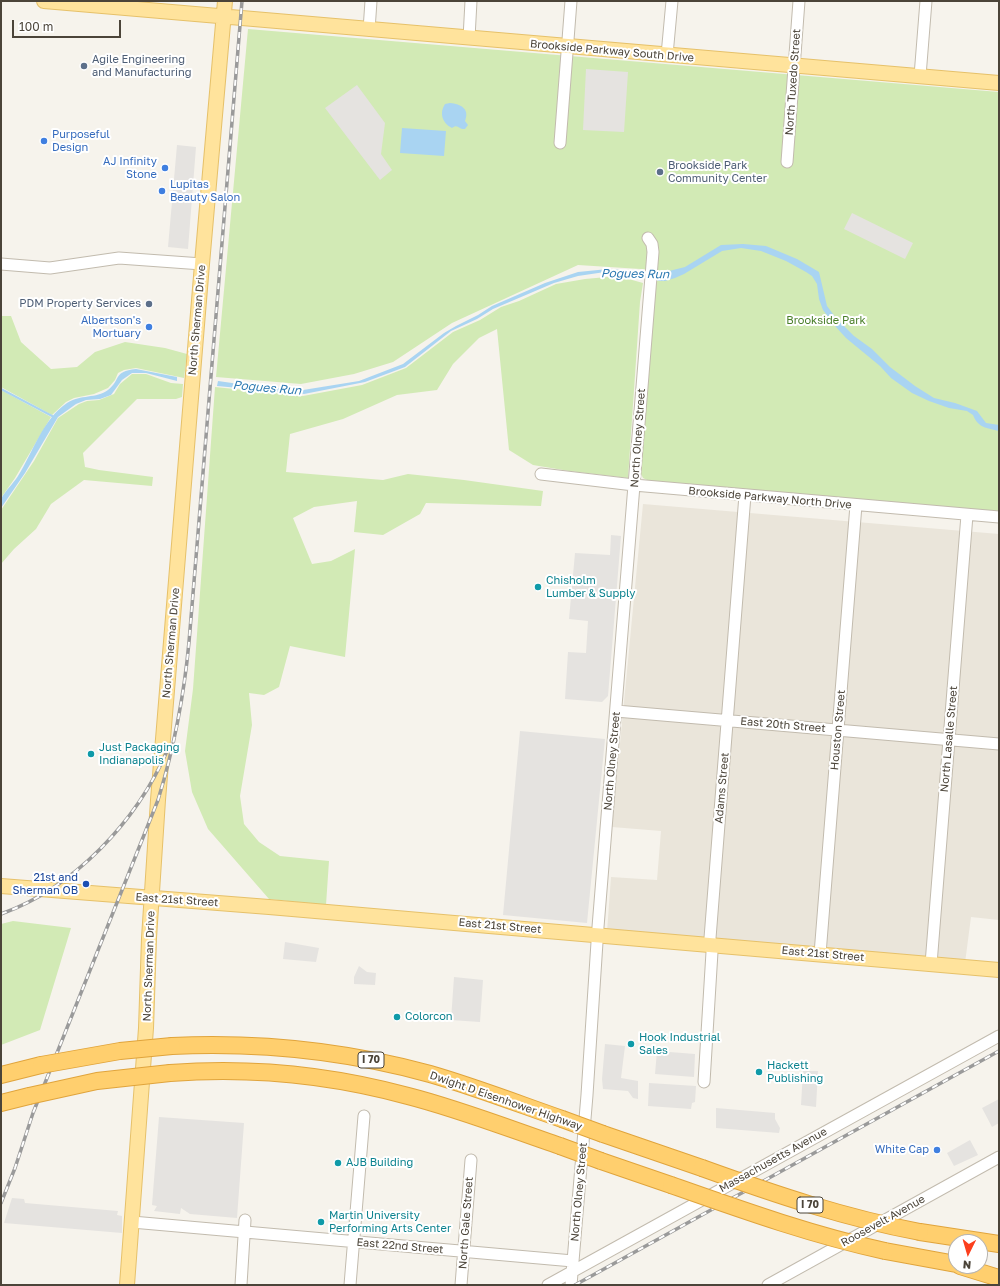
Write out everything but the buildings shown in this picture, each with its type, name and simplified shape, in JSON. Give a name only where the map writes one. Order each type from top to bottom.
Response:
[{"type":"highway","name":"Dwight D Eisenhower Highway","points":[[1,1075],[41,1065],[120,1051],[172,1046],[238,1044],[347,1055],[391,1064],[436,1076],[823,1209],[894,1227],[996,1243]]},
{"type":"highway","name":"I 70","points":[[1,1103],[97,1081],[170,1073],[215,1071],[267,1073],[306,1076],[358,1084],[419,1099],[560,1146],[782,1224],[885,1252],[948,1263]]},
{"type":"main road","name":"Brookside Parkway South Drive","points":[[44,1],[70,2],[369,30],[999,83]]},
{"type":"main road","name":"North Sherman Drive","points":[[127,1285],[146,1028],[149,938],[158,800],[225,1]]},
{"type":"main road","name":"East 21st Street","points":[[1,886],[269,907],[999,970]]},
{"type":"street","points":[[369,30],[371,1]]},
{"type":"street","points":[[468,38],[471,1]]},
{"type":"street","points":[[560,143],[571,1]]},
{"type":"street","points":[[667,55],[672,1]]},
{"type":"street","name":"North Tuxedo Street","points":[[787,162],[799,1]]},
{"type":"street","points":[[920,76],[926,1]]},
{"type":"street","name":"North Olney Street","points":[[571,1285],[652,268],[652,244],[648,238]]},
{"type":"street","points":[[1,264],[50,268],[119,258],[202,264]]},
{"type":"street","name":"Brookside Parkway North Drive","points":[[541,474],[745,496],[999,517]]},
{"type":"street","name":"Adams Street","points":[[704,1082],[712,952],[711,945],[745,496]]},
{"type":"street","name":"Houston Street","points":[[820,954],[856,505]]},
{"type":"street","name":"North Lasalle Street","points":[[930,964],[967,515]]},
{"type":"street","name":"East 20th Street","points":[[616,711],[999,744]]},
{"type":"street","name":"Massachusetts Avenue","points":[[548,1285],[573,1266],[999,1036]]},
{"type":"street","points":[[350,1285],[364,1116]]},
{"type":"street","name":"Roosevelt Avenue","points":[[768,1285],[999,1157]]},
{"type":"street","name":"North Gale Street","points":[[461,1285],[471,1160]]},
{"type":"street","points":[[240,1285],[245,1220]]},
{"type":"street","name":"East 22nd Street","points":[[132,1222],[463,1252],[573,1266]]},
{"type":"shaded area","points":[[586,69],[628,72],[624,132],[583,130]]},
{"type":"shaded area","points":[[357,85],[385,123],[381,154],[392,170],[380,180],[325,108]]},
{"type":"shaded area","points":[[177,145],[196,147],[188,249],[168,247]]},
{"type":"shaded area","points":[[852,213],[913,243],[905,259],[844,229]]},
{"type":"shaded area","points":[[643,504],[999,534],[999,920],[971,917],[965,963],[607,932],[611,877],[657,880],[661,831],[612,827]]},
{"type":"shaded area","points":[[611,535],[621,536],[608,696],[602,702],[565,699],[568,652],[586,653],[588,621],[569,619],[575,553],[610,555]]},
{"type":"shaded area","points":[[520,731],[605,739],[587,923],[503,915]]},
{"type":"shaded area","points":[[285,942],[319,948],[316,962],[283,959]]},
{"type":"shaded area","points":[[359,966],[367,972],[376,973],[375,985],[354,984],[354,977]]},
{"type":"shaded area","points":[[454,977],[483,980],[480,1022],[451,1020]]},
{"type":"shaded area","points":[[605,1044],[625,1046],[621,1078],[638,1081],[638,1099],[633,1098],[628,1091],[603,1089],[602,1079]]},
{"type":"shaded area","points":[[657,1051],[695,1054],[694,1077],[655,1074]]},
{"type":"shaded area","points":[[803,1071],[818,1071],[816,1107],[801,1105]]},
{"type":"shaded area","points":[[649,1083],[696,1086],[695,1102],[692,1103],[691,1109],[648,1106]]},
{"type":"shaded area","points":[[999,1099],[999,1123],[992,1127],[982,1108]]},
{"type":"shaded area","points":[[716,1108],[775,1113],[775,1119],[780,1128],[779,1133],[716,1128]]},
{"type":"shaded area","points":[[159,1117],[244,1123],[237,1218],[190,1214],[181,1208],[180,1214],[154,1211],[157,1206],[152,1205]]},
{"type":"shaded area","points":[[970,1140],[978,1155],[954,1166],[947,1153]]},
{"type":"shaded area","points":[[12,1198],[24,1199],[25,1203],[118,1211],[117,1215],[122,1216],[122,1233],[4,1223]]},
{"type":"green space","name":"Brookside Park","points":[[248,29],[999,92],[999,512],[651,482],[643,478],[641,474],[656,270],[578,265],[452,323],[393,362],[354,374],[301,384],[216,377]]},
{"type":"green space","points":[[618,276],[643,283],[640,302],[628,478],[533,465],[509,450],[497,329],[479,338],[453,364],[437,390],[397,395],[343,419],[290,434],[286,472],[383,480],[408,474],[543,491],[541,506],[426,503],[420,514],[383,535],[354,532],[357,501],[314,507],[293,518],[312,564],[331,561],[355,549],[345,657],[290,646],[279,687],[264,695],[249,693],[252,725],[240,796],[244,824],[259,842],[280,856],[329,861],[326,905],[269,899],[208,829],[192,792],[185,751],[193,689],[215,387],[303,396],[362,385],[406,368],[453,332],[480,320],[501,307],[519,301],[556,284],[585,279]]},
{"type":"green space","points":[[1,316],[11,316],[21,342],[51,369],[77,367],[95,352],[125,342],[165,348],[187,354],[184,378],[136,368],[124,370],[118,373],[115,380],[108,388],[94,394],[74,398],[66,402],[52,415],[1,387]]},
{"type":"green space","points":[[132,374],[146,374],[171,383],[183,384],[182,397],[176,399],[137,399],[83,453],[85,467],[153,477],[152,486],[84,480],[51,504],[36,529],[14,549],[1,564],[1,510],[34,461],[58,418],[79,404],[87,401],[99,400],[114,394],[120,384]]},
{"type":"green space","points":[[1,390],[51,417],[15,478],[1,498]]},
{"type":"green space","points":[[13,921],[71,928],[40,1030],[1,1045],[1,924]]},
{"type":"water","points":[[450,103],[464,108],[466,113],[465,121],[468,125],[465,129],[461,129],[457,126],[452,128],[442,118],[443,107],[445,104]]},
{"type":"water","points":[[402,128],[446,131],[444,156],[400,153]]},
{"type":"water","name":"Pogues Run","points":[[743,244],[766,246],[797,259],[819,272],[827,306],[836,318],[854,336],[872,349],[890,367],[915,386],[934,398],[955,403],[977,411],[986,423],[999,425],[999,431],[980,425],[977,423],[973,415],[967,411],[949,408],[912,393],[891,378],[880,366],[846,338],[836,327],[823,310],[819,299],[817,284],[812,276],[786,261],[761,251],[741,248],[722,251],[684,274],[665,281],[637,277],[618,272],[605,272],[578,276],[554,283],[493,309],[477,319],[451,331],[405,367],[365,382],[304,394],[217,386],[218,381],[260,387],[303,390],[359,381],[403,364],[444,333],[456,326],[492,306],[545,283],[578,272],[608,269],[661,273],[685,267],[721,245]]},
{"type":"water","points":[[136,369],[177,377],[177,381],[146,373],[132,373],[122,380],[111,395],[100,399],[86,400],[76,404],[58,417],[25,473],[1,508],[1,500],[3,496],[18,476],[39,436],[51,418],[72,400],[103,393],[112,386],[120,374],[128,370]]},
{"type":"waterway","points":[[1,389],[54,417]]},
{"type":"railway","points":[[1,1203],[15,1168],[33,1113],[158,800],[178,722],[189,642],[242,1]]},
{"type":"railway","points":[[1,914],[28,902],[54,887],[78,869],[100,849],[121,826],[139,802],[167,751]]},
{"type":"railway","points":[[575,1285],[999,1051]]},
{"type":"place","name":"Agile Engineering and Manufacturing","points":[[84,66]]},
{"type":"place","name":"Purposeful Design","points":[[44,141]]},
{"type":"place","name":"AJ Infinity Stone","points":[[165,168]]},
{"type":"place","name":"Brookside Park Community Center","points":[[660,172]]},
{"type":"place","name":"Lupitas Beauty Salon","points":[[162,191]]},
{"type":"place","name":"PDM Property Services","points":[[149,304]]},
{"type":"place","name":"Albertson's Mortuary","points":[[149,327]]},
{"type":"place","name":"Chisholm Lumber & Supply","points":[[538,587]]},
{"type":"place","name":"Just Packaging Indianapolis","points":[[91,754]]},
{"type":"place","name":"21st and Sherman OB","points":[[86,884]]},
{"type":"place","name":"Colorcon","points":[[397,1017]]},
{"type":"place","name":"Hook Industrial Sales","points":[[631,1044]]},
{"type":"place","name":"Hackett Publishing","points":[[759,1072]]},
{"type":"place","name":"White Cap","points":[[937,1150]]},
{"type":"place","name":"AJB Building","points":[[338,1163]]},
{"type":"place","name":"Martin University Performing Arts Center","points":[[321,1222]]}]
